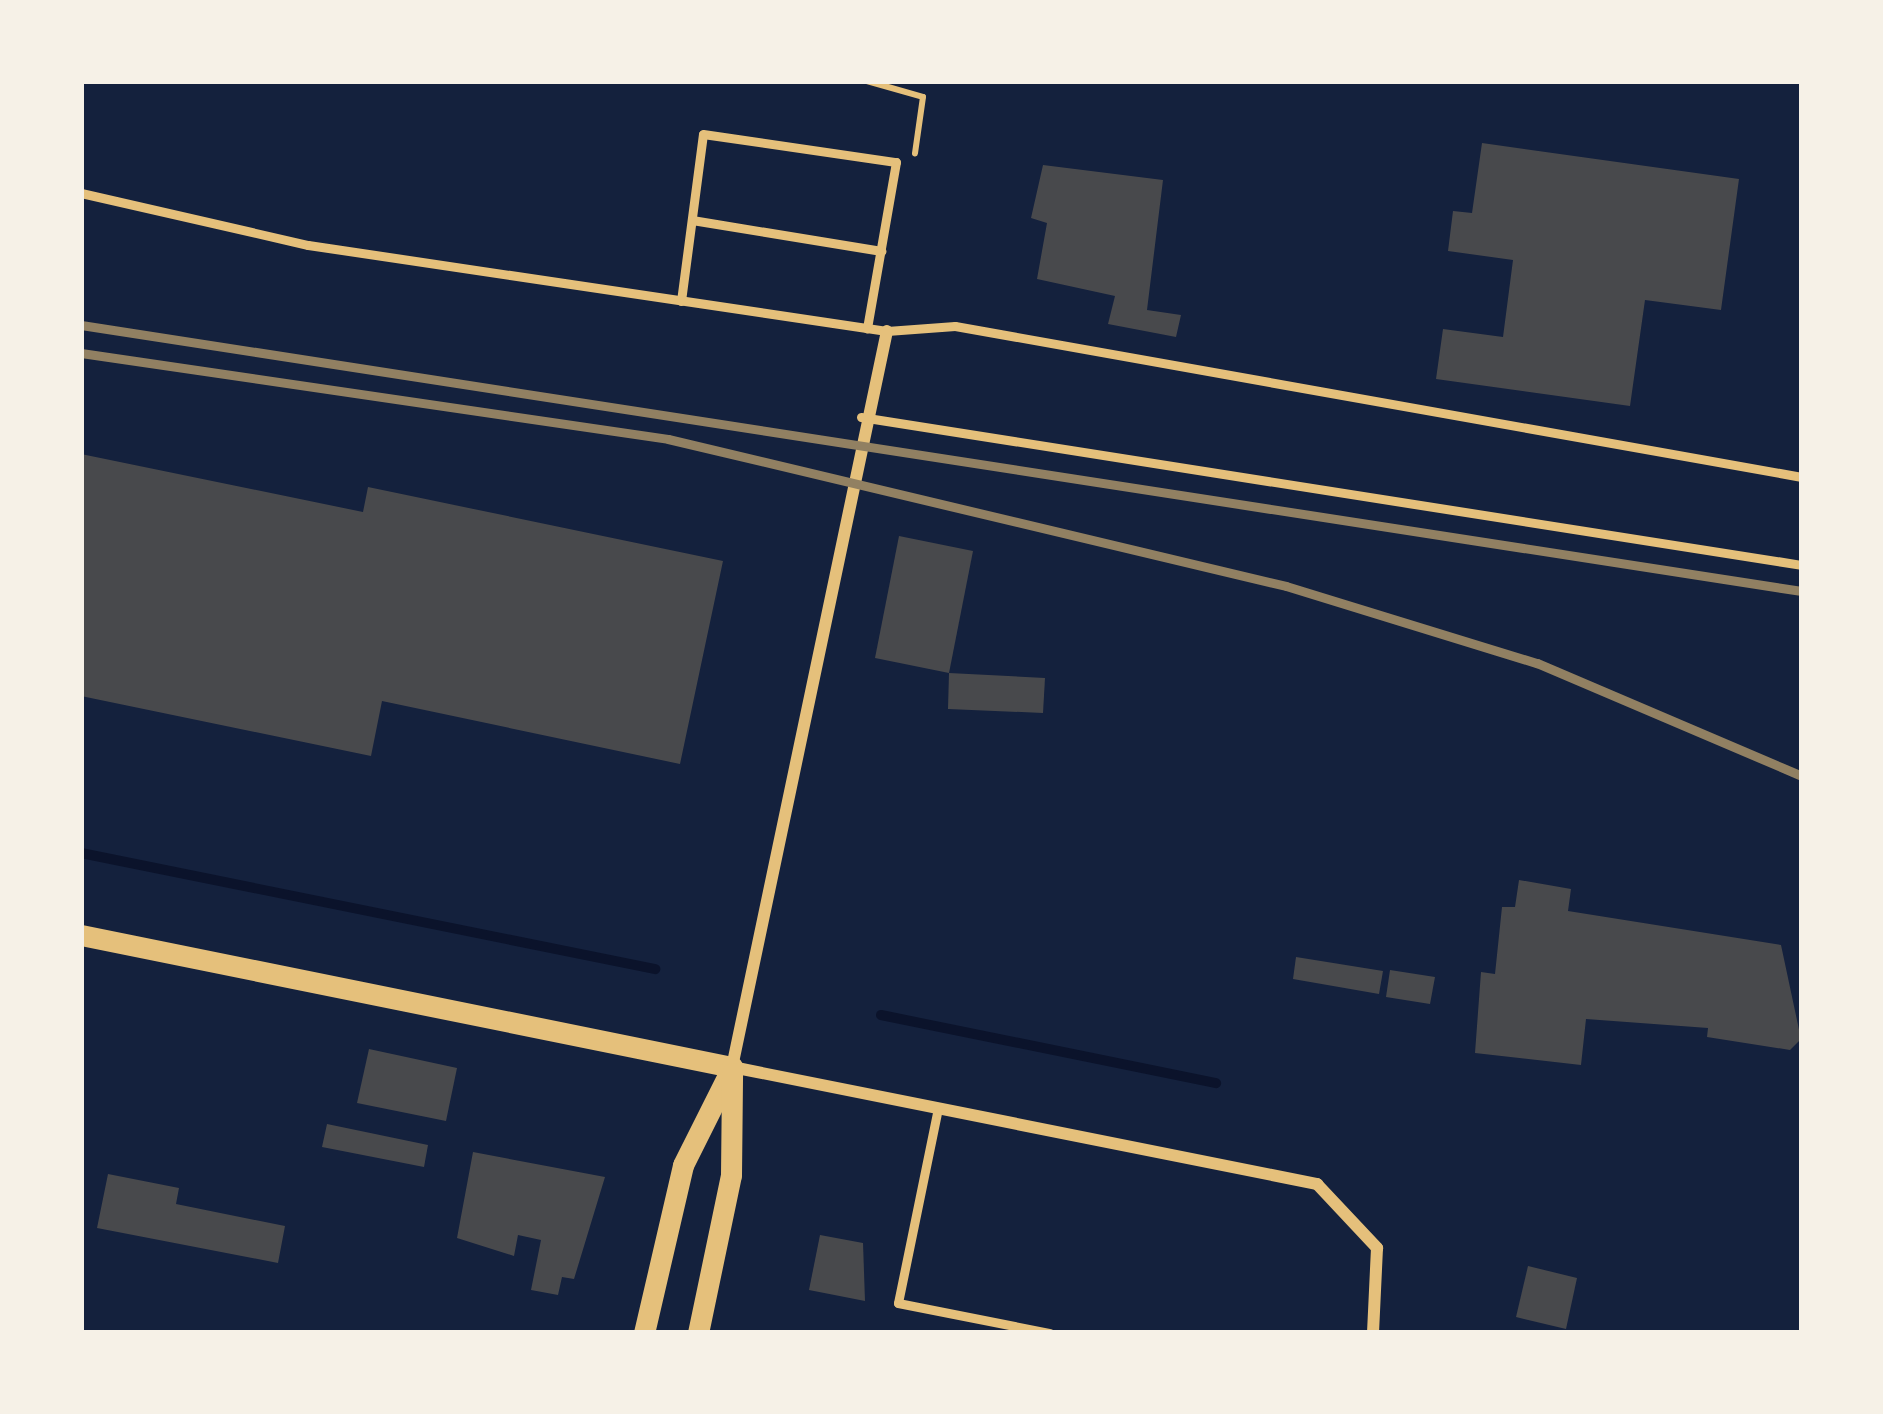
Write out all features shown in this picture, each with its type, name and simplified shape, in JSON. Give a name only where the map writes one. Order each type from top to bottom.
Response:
[{"type":"street","points":[[698,1333],[730,1174],[732,1067],[861,417],[887,331]]},
{"type":"street","points":[[81,935],[1317,1184],[1353,1211],[1377,1248],[1373,1333]]},
{"type":"street","points":[[644,1333],[683,1165],[732,1067]]},
{"type":"lane","points":[[681,301],[704,134],[896,162],[867,328]]},
{"type":"lane","points":[[81,193],[308,244],[887,331],[955,326],[1802,477]]},
{"type":"lane","points":[[692,220],[880,250]]},
{"type":"lane","points":[[861,417],[1802,565]]},
{"type":"lane","points":[[938,1108],[898,1303],[1050,1333]]},
{"type":"building","points":[[1482,143],[1739,179],[1721,310],[1645,300],[1630,406],[1436,379],[1443,329],[1503,337],[1513,260],[1448,251],[1453,211],[1472,213]]},
{"type":"building","points":[[1043,165],[1163,180],[1147,310],[1181,315],[1176,337],[1108,324],[1115,296],[1037,279],[1047,223],[1031,218]]},
{"type":"building","points":[[81,454],[363,512],[368,487],[723,561],[680,764],[382,701],[371,756],[81,696]]},
{"type":"building","points":[[899,536],[973,551],[949,673],[875,658]]},
{"type":"building","points":[[949,673],[1045,678],[1043,713],[948,709]]},
{"type":"building","points":[[1519,880],[1571,889],[1568,911],[1781,945],[1801,1039],[1790,1050],[1707,1037],[1708,1028],[1586,1019],[1581,1065],[1475,1053],[1481,972],[1495,974],[1502,907],[1515,907]]},
{"type":"building","points":[[1296,957],[1383,971],[1379,994],[1293,979]]},
{"type":"building","points":[[1390,970],[1435,977],[1430,1004],[1386,997]]},
{"type":"building","points":[[369,1049],[457,1068],[446,1121],[357,1103]]},
{"type":"building","points":[[327,1124],[428,1145],[424,1167],[322,1147]]},
{"type":"building","points":[[473,1152],[605,1177],[574,1279],[562,1277],[558,1295],[531,1290],[541,1240],[518,1235],[514,1256],[457,1238]]},
{"type":"building","points":[[108,1174],[179,1188],[176,1204],[285,1226],[278,1263],[97,1228]]},
{"type":"building","points":[[820,1235],[863,1243],[865,1301],[809,1290]]},
{"type":"building","points":[[1528,1266],[1577,1278],[1566,1329],[1516,1317]]},
{"type":"waterway","points":[[81,853],[655,969]]},
{"type":"waterway","points":[[881,1015],[1216,1083]]},
{"type":"railway","points":[[81,325],[1802,591]]},
{"type":"railway","points":[[81,353],[668,439],[1286,586],[1537,663],[1802,776]]}]
